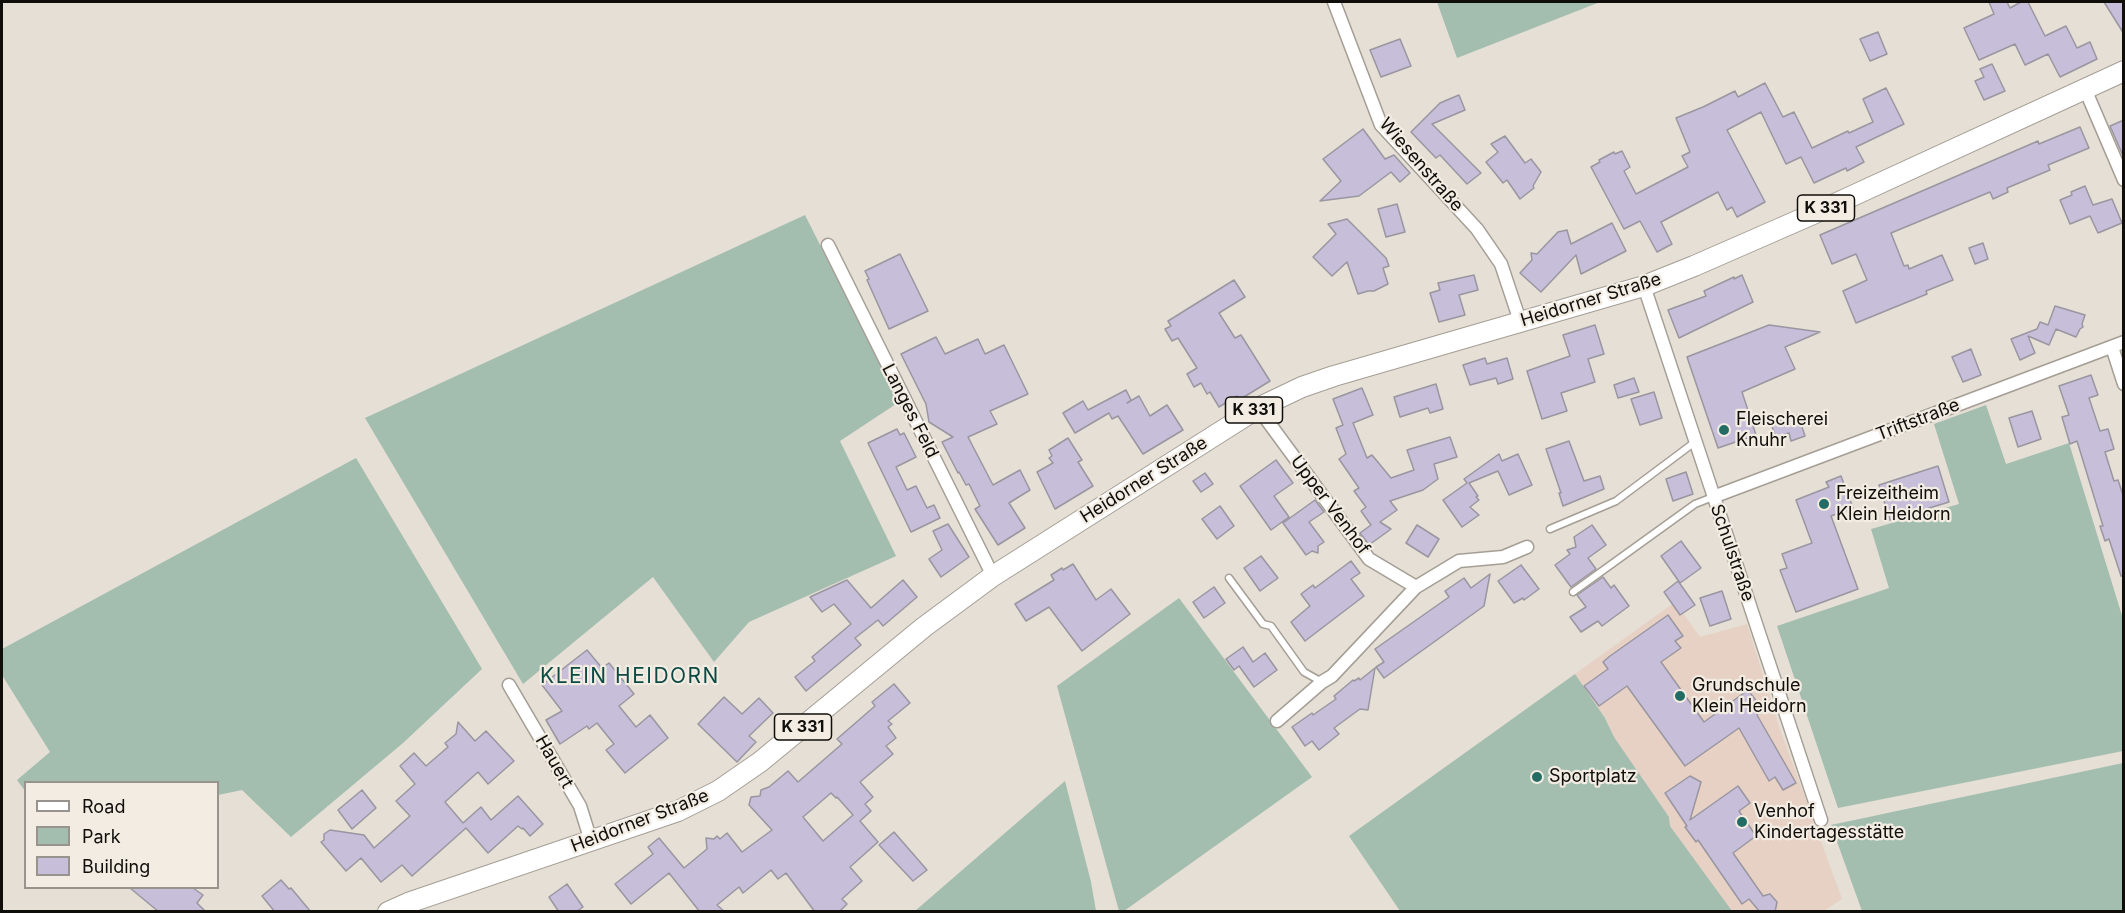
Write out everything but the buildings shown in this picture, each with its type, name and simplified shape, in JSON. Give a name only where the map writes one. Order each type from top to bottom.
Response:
[{"type":"main road","name":"Heidorner Straße","points":[[388,912],[408,903],[678,811],[718,791],[760,762],[924,627],[993,576],[1258,408],[1302,387],[1334,376],[1644,286],[1813,213],[2124,71]]},
{"type":"street","name":"Wiesenstraße","points":[[1334,2],[1381,125],[1477,229],[1501,264],[1520,321]]},
{"type":"street","points":[[2085,89],[2124,180]]},
{"type":"street","name":"Langes Feld","points":[[828,245],[993,576]]},
{"type":"street","name":"Schulstraße","points":[[1644,286],[1821,820]]},
{"type":"street","points":[[2118,345],[2124,384]]},
{"type":"street","name":"Triftstraße","points":[[1713,497],[2118,345]]},
{"type":"street","name":"Upper Venhof","points":[[1258,408],[1369,559],[1416,587]]},
{"type":"street","points":[[1277,721],[1332,676],[1416,587],[1459,561],[1503,557],[1527,547]]},
{"type":"street","name":"Hauert","points":[[509,685],[580,806],[591,841]]},
{"type":"lane","points":[[1550,529],[1616,501],[1695,442]]},
{"type":"lane","points":[[1573,592],[1695,504],[1713,497]]},
{"type":"lane","points":[[1228,578],[1263,624],[1271,626],[1305,672],[1322,682]]},
{"type":"shaded area","points":[[1675,602],[1700,637],[1747,624],[1780,729],[1842,899],[1824,911],[1732,911],[1670,826],[1669,817],[1614,737],[1605,718],[1575,674]]},
{"type":"green space","points":[[1437,2],[1600,2],[1457,58]]},
{"type":"green space","points":[[805,215],[899,402],[840,441],[896,556],[749,622],[714,662],[653,577],[523,684],[365,418]]},
{"type":"green space","points":[[1986,405],[2006,464],[2069,443],[2123,619],[2123,751],[1838,808],[1777,626],[1889,588],[1871,529],[1959,504],[1934,424]]},
{"type":"green space","points":[[356,458],[482,669],[403,743],[291,837],[242,790],[219,795],[219,781],[24,781],[24,790],[17,780],[50,752],[2,675],[2,649]]},
{"type":"green space","points":[[1179,598],[1312,777],[1124,911],[1119,911],[1057,686]]},
{"type":"green space","name":"Sportplatz","points":[[1575,674],[1605,718],[1614,737],[1669,817],[1670,826],[1732,911],[1400,911],[1349,836]]},
{"type":"green space","points":[[2123,763],[2123,911],[1862,911],[1831,825]]},
{"type":"green space","points":[[1065,781],[1091,882],[1096,911],[915,911]]},
{"type":"place","name":"Fleischerei Knuhr","points":[[1724,430]]},
{"type":"place","name":"Freizeitheim Klein Heidorn","points":[[1824,504]]},
{"type":"place","name":"Grundschule Klein Heidorn","points":[[1680,696]]},
{"type":"place","name":"Sportplatz","points":[[1537,777]]},
{"type":"place","name":"Venhof Kindertagesstätte","points":[[1742,822]]},
{"type":"district","name":"KLEIN HEIDORN","points":[[630,677]]}]
